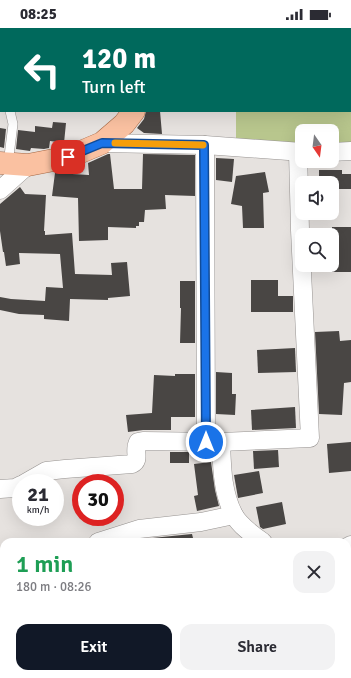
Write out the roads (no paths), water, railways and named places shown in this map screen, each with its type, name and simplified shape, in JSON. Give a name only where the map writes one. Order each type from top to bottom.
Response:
[{"type":"main road","points":[[12,164],[68,157],[102,143],[124,124],[133,112]]},
{"type":"street","points":[[102,143],[204,145],[295,152]]},
{"type":"street","points":[[204,145],[214,442],[222,470],[224,487],[234,515],[258,538]]},
{"type":"street","points":[[339,152],[351,151]]},
{"type":"street","points":[[0,190],[12,164]]},
{"type":"street","points":[[42,474],[65,469],[132,464],[135,463],[137,459],[135,447],[138,442],[143,441],[214,442],[310,438],[300,230],[300,168]]},
{"type":"street","points":[[0,489],[12,488]]},
{"type":"street","points":[[112,538],[139,530],[201,522],[234,515]]},
{"type":"lane","points":[[10,112],[13,124],[12,164]]}]
